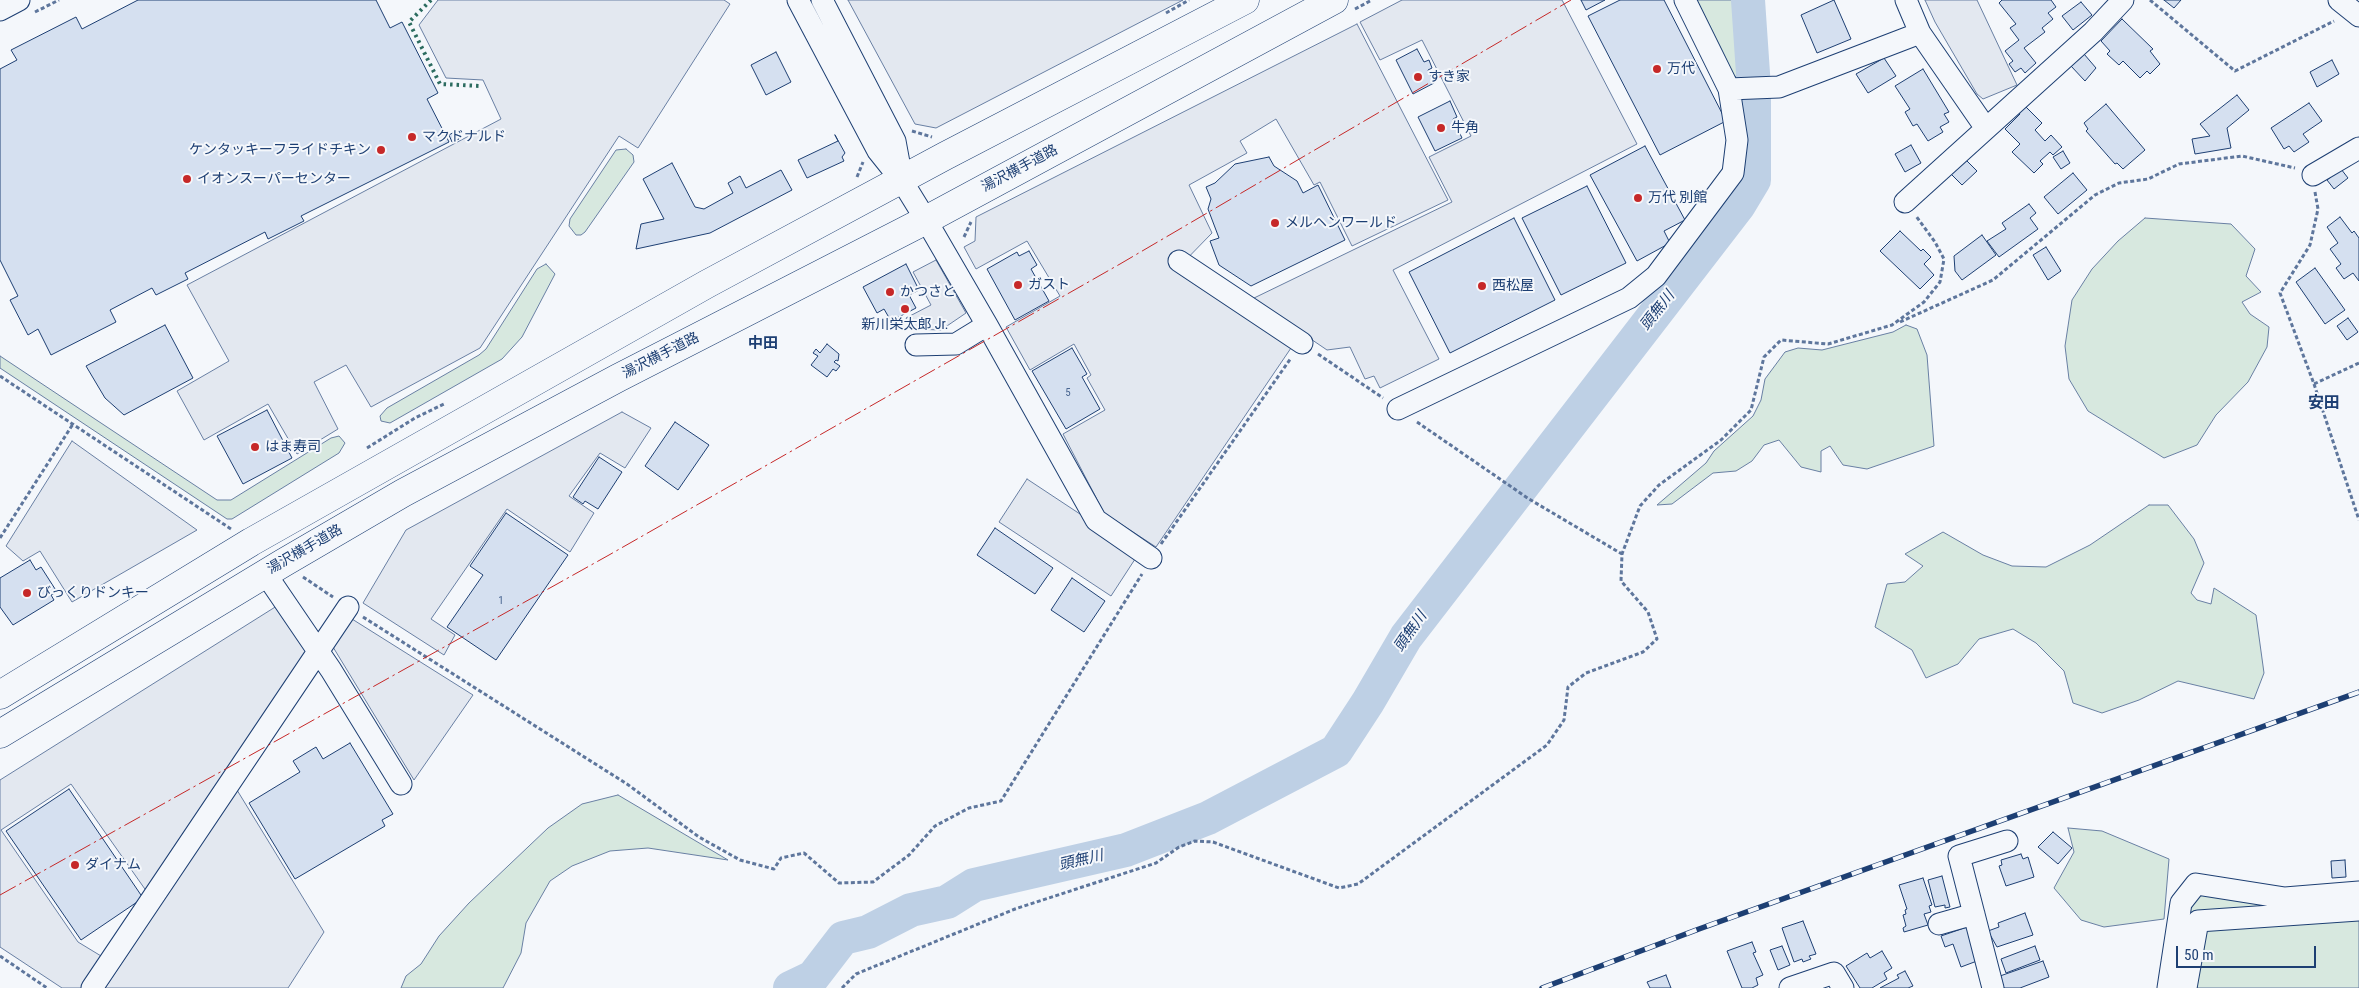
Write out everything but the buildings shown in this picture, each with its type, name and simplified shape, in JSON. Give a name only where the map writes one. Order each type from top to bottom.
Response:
[{"type":"highway","points":[[0,695],[251,542],[698,289],[902,181],[945,156],[1245,0]]},
{"type":"highway","name":"湯沢横手道路","points":[[0,734],[274,568],[526,426],[926,220],[1334,0]]},
{"type":"street","points":[[0,10],[19,0]]},
{"type":"street","points":[[798,0],[878,151],[902,181],[926,220],[987,324],[1096,520],[1151,558]]},
{"type":"street","points":[[822,0],[895,141],[902,181]]},
{"type":"street","points":[[1398,409],[1629,298],[1656,276],[1733,173],[1737,140],[1736,89],[1685,0]]},
{"type":"street","points":[[1906,0],[1920,33],[1985,127]]},
{"type":"street","points":[[1905,202],[1985,127],[2093,32],[2123,0]]},
{"type":"street","points":[[1736,89],[1779,87],[1920,33]]},
{"type":"street","points":[[2313,175],[2359,148]]},
{"type":"street","points":[[1179,261],[1302,343]]},
{"type":"street","points":[[916,345],[956,344],[987,324]]},
{"type":"street","points":[[274,568],[318,651],[401,784]]},
{"type":"street","points":[[92,988],[348,607]]},
{"type":"street","points":[[1993,988],[1959,856],[2007,840]]},
{"type":"street","points":[[2168,988],[2181,903],[2196,884],[2285,898],[2359,892]]},
{"type":"street","points":[[2186,988],[2198,921],[2359,910]]},
{"type":"street","points":[[1939,924],[1974,914]]},
{"type":"street","points":[[1790,988],[1834,972],[1843,988]]},
{"type":"path","points":[[1163,15],[1189,0]]},
{"type":"path","points":[[2150,0],[2235,71],[2350,9]]},
{"type":"path","points":[[908,123],[913,132],[935,138]]},
{"type":"path","points":[[842,988],[856,974],[1015,910],[1156,863],[1178,847],[1196,842],[1213,842],[1339,888],[1358,884],[1547,745],[1564,720],[1568,687],[1586,673],[1643,652],[1657,639],[1648,612],[1621,581],[1622,554],[1640,506],[1660,485],[1721,440],[1751,410],[1764,357],[1781,340],[1828,344],[1892,325],[1993,280],[2095,195],[2119,183],[2148,179],[2180,164],[2242,156],[2289,166],[2313,175],[2318,209],[2310,245],[2280,293],[2314,384],[2359,520]]},
{"type":"path","points":[[854,185],[863,160]]},
{"type":"path","points":[[1892,325],[1924,302],[1940,282],[1944,259],[1936,242],[1905,202]]},
{"type":"path","points":[[274,568],[348,607],[627,784],[699,837],[740,860],[774,870],[781,858],[804,853],[839,883],[874,882],[909,855],[935,826],[969,808],[1001,801],[1151,558],[1302,343]]},
{"type":"path","points":[[2314,384],[2359,362]]},
{"type":"path","points":[[0,376],[234,531],[226,536]]},
{"type":"path","points":[[366,449],[416,418],[449,402]]},
{"type":"path","points":[[0,538],[73,424]]},
{"type":"path","points":[[1505,483],[1622,554]]},
{"type":"path","points":[[0,956],[47,988]]},
{"type":"shaded area","points":[[438,0],[724,0],[730,4],[638,148],[619,136],[480,348],[371,407],[346,365],[314,382],[338,429],[297,454],[268,404],[204,440],[177,391],[229,361],[187,285],[501,119],[483,80],[446,78],[419,25]]},
{"type":"shaded area","points":[[848,0],[1183,0],[936,128],[915,124]]},
{"type":"shaded area","points":[[1402,0],[1562,0],[1637,144],[1393,270],[1439,359],[1380,388],[1374,376],[1365,379],[1350,347],[1327,350],[1252,299],[1452,202],[1429,157],[1471,136],[1422,40],[1380,60],[1360,22]]},
{"type":"shaded area","points":[[1693,0],[1738,0],[1741,74],[1732,78]]},
{"type":"shaded area","points":[[1925,0],[1977,0],[2017,85],[1983,99],[1977,94],[1935,22]]},
{"type":"shaded area","points":[[1357,24],[1448,200],[1352,246],[1320,182],[1314,185],[1276,119],[1240,141],[1247,153],[1189,185],[1212,233],[1175,271],[1291,348],[1156,547],[1104,513],[1063,434],[1105,410],[1087,378],[1091,375],[1074,344],[1030,370],[1006,327],[1060,296],[1027,241],[976,269],[964,247],[975,241],[976,217]]},
{"type":"shaded area","points":[[626,149],[633,155],[634,162],[585,232],[581,235],[576,235],[569,226],[570,219],[616,150]]},
{"type":"shaded area","points":[[2145,218],[2231,224],[2255,249],[2246,276],[2261,292],[2242,302],[2250,314],[2269,327],[2267,347],[2248,382],[2216,415],[2197,445],[2164,458],[2088,411],[2069,379],[2065,346],[2072,300],[2092,269],[2118,241]]},
{"type":"shaded area","points":[[936,260],[966,313],[941,330],[912,329],[906,318],[931,305],[913,272]]},
{"type":"shaded area","points":[[546,264],[555,274],[522,337],[502,359],[390,423],[381,421],[380,416],[387,408],[479,355],[486,349],[537,269]]},
{"type":"shaded area","points":[[1906,325],[1917,329],[1927,355],[1934,446],[1867,469],[1843,465],[1830,446],[1821,451],[1821,472],[1801,467],[1779,440],[1764,445],[1752,461],[1736,471],[1713,473],[1672,504],[1657,505],[1706,463],[1714,451],[1753,416],[1761,400],[1765,379],[1785,352],[1798,348],[1822,350],[1893,332]]},
{"type":"shaded area","points":[[0,356],[217,500],[231,500],[331,438],[339,436],[345,443],[339,453],[232,519],[227,519],[0,368]]},
{"type":"shaded area","points":[[622,412],[651,428],[625,468],[600,453],[569,496],[594,513],[570,552],[507,509],[431,619],[455,635],[444,655],[363,603],[406,530]]},
{"type":"shaded area","points":[[72,441],[197,530],[72,602],[40,551],[23,561],[6,546]]},
{"type":"shaded area","points":[[1027,479],[1139,553],[1111,596],[999,522]]},
{"type":"shaded area","points":[[2149,505],[2168,505],[2194,539],[2204,563],[2191,593],[2197,600],[2211,604],[2214,588],[2256,615],[2264,673],[2254,699],[2178,681],[2139,700],[2102,713],[2073,703],[2064,671],[2036,643],[2013,629],[1979,639],[1958,664],[1926,678],[1912,650],[1875,627],[1887,584],[1905,582],[1923,566],[1905,554],[1943,532],[1983,555],[2012,566],[2046,567],[2090,545]]},
{"type":"shaded area","points":[[280,604],[308,649],[147,892],[71,784],[1,830],[78,942],[106,959],[86,988],[62,988],[0,947],[0,780]]},
{"type":"shaded area","points":[[352,619],[473,695],[414,780],[333,647]]},
{"type":"shaded area","points":[[237,790],[324,932],[288,988],[105,988]]},
{"type":"shaded area","points":[[618,795],[728,860],[648,848],[610,851],[572,866],[550,881],[526,923],[521,953],[503,988],[401,988],[406,976],[421,964],[439,936],[469,903],[548,828],[582,804]]},
{"type":"shaded area","points":[[2068,828],[2102,831],[2169,859],[2164,919],[2104,927],[2081,920],[2054,888],[2074,852]]},
{"type":"shaded area","points":[[2196,894],[2359,900],[2359,988],[2175,988],[2182,932]]},
{"type":"waterway","name":"頭無川","points":[[790,988],[813,977],[843,938],[868,932],[911,910],[947,902],[974,885],[1126,850],[1208,818],[1336,751],[1368,702],[1406,637],[1739,205],[1754,180],[1754,88],[1748,0]]},
{"type":"railway","points":[[1542,988],[1699,929],[2359,692]]},
{"type":"hedge","points":[[431,0],[409,22],[440,84],[481,86]]},
{"type":"power","points":[[0,895],[609,555],[1120,264],[1571,0]]},
{"type":"place","name":"万代","points":[[1657,69]]},
{"type":"place","name":"すき家","points":[[1418,77]]},
{"type":"place","name":"牛角","points":[[1441,128]]},
{"type":"place","name":"マクドナルド","points":[[412,137]]},
{"type":"place","name":"ケンタッキーフライドチキン","points":[[381,150]]},
{"type":"place","name":"イオンスーパーセンター","points":[[187,179]]},
{"type":"place","name":"万代 別館","points":[[1638,198]]},
{"type":"place","name":"メルヘンワールド","points":[[1275,223]]},
{"type":"place","name":"ガスト","points":[[1018,285]]},
{"type":"place","name":"西松屋","points":[[1482,286]]},
{"type":"place","name":"かつさと","points":[[890,292]]},
{"type":"place","name":"新川栄太郎 Jr.","points":[[905,309]]},
{"type":"place","name":"はま寿司","points":[[255,447]]},
{"type":"place","name":"びっくりドンキー","points":[[27,593]]},
{"type":"place","name":"ダイナム","points":[[75,865]]},
{"type":"district","name":"中田","points":[[763,344]]},
{"type":"district","name":"安田","points":[[2324,404]]}]
